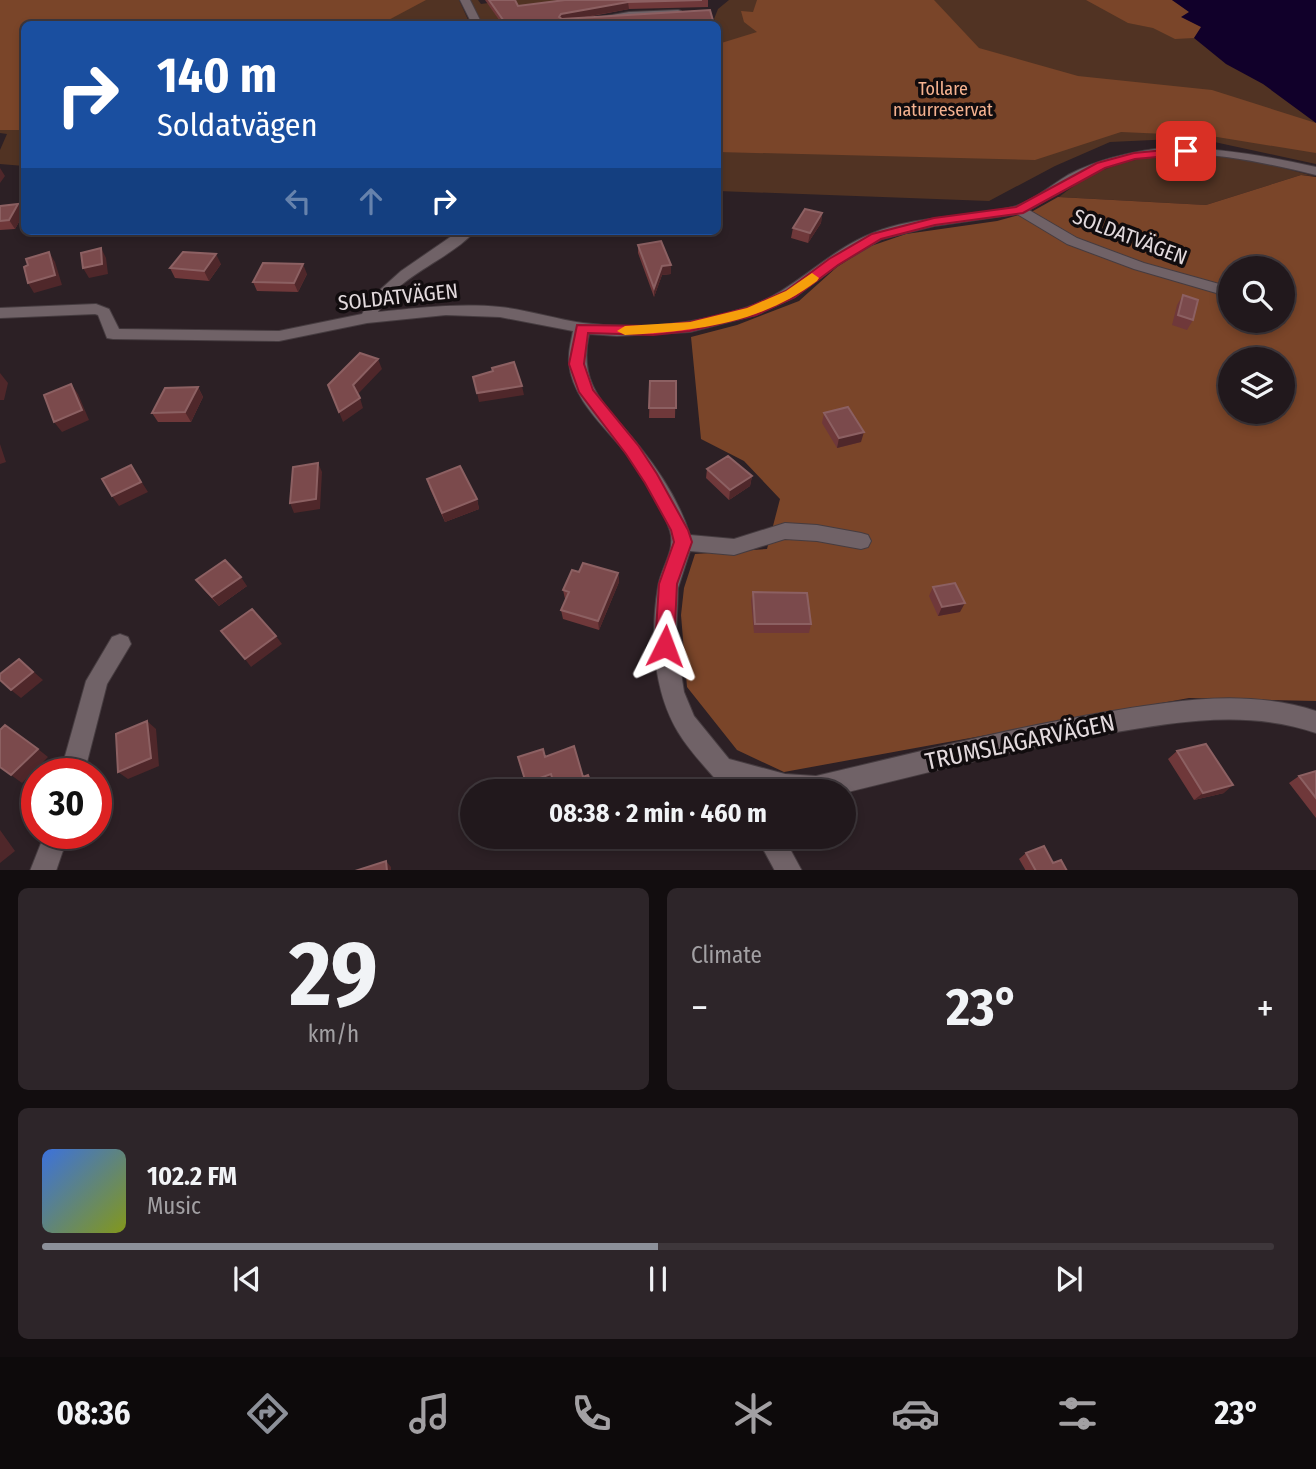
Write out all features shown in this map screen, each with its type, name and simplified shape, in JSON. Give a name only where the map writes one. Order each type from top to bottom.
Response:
[{"type":"street","points":[[465,0],[476,21]]},
{"type":"street","points":[[588,21],[629,15],[692,13]]},
{"type":"street","name":"SOLDATVÄGEN","points":[[0,313],[96,309],[104,312],[113,334],[279,336],[367,318],[446,310],[500,312],[582,328],[653,330],[726,319],[751,312],[790,294],[833,262],[877,236],[934,222],[1019,210],[1101,165],[1158,153],[1235,154],[1316,171]]},
{"type":"street","name":"SOLDATVÄGEN","points":[[1019,210],[1072,241],[1150,269],[1218,289]]},
{"type":"street","points":[[367,318],[377,300],[406,274],[462,235]]},
{"type":"street","points":[[582,328],[576,364],[586,392],[632,449],[679,530],[683,542],[668,584],[665,646],[668,670],[685,723],[732,779]]},
{"type":"street","points":[[683,542],[734,547],[785,531],[817,533],[861,541]]},
{"type":"street","points":[[76,758],[97,681],[120,644]]},
{"type":"street","name":"TRUMSLAGARVÄGEN","points":[[726,770],[785,786],[816,788],[1055,731],[1209,707],[1291,712],[1316,722]]},
{"type":"street","points":[[43,870],[51,849]]},
{"type":"street","points":[[776,849],[790,870]]},
{"type":"green space","points":[[0,0],[459,0],[469,21],[21,21],[21,166],[0,164],[0,150],[7,134],[0,133]]},
{"type":"green space","points":[[0,0],[426,0],[387,21],[21,21],[21,130],[0,130]]},
{"type":"green space","points":[[469,0],[478,0],[481,4],[510,0],[616,0],[516,21],[481,21]]},
{"type":"green space","name":"Tollare naturreservat","points":[[729,0],[1305,0],[1316,4],[1316,164],[1196,138],[1110,142],[1055,166],[989,201],[721,191],[721,21],[714,19],[718,9]]},
{"type":"green space","points":[[757,0],[934,0],[979,48],[1078,76],[1212,90],[1316,123],[1316,153],[1211,136],[1121,132],[1035,160],[721,152],[721,43],[757,32],[744,22],[741,11],[753,12]]},
{"type":"green space","points":[[1086,0],[1172,0],[1190,12],[1182,17],[1202,27],[1194,38],[1175,39],[1153,28],[1128,23]]},
{"type":"green space","points":[[1185,154],[1236,156],[1314,176],[1301,175],[1206,205],[1059,197],[1103,170],[1133,160]]},
{"type":"green space","points":[[1301,175],[1316,177],[1316,701],[1189,698],[784,772],[737,750],[687,687],[681,615],[684,588],[695,554],[767,549],[780,499],[744,461],[701,439],[691,337],[737,325],[799,301],[837,267],[868,247],[906,234],[997,221],[1033,211],[1058,197],[1206,205]]},
{"type":"shaded area","points":[[1172,0],[1316,0],[1316,123],[1263,84],[1226,64],[1194,38],[1201,27],[1181,17],[1189,12]]},
{"type":"building","points":[[489,0],[515,0],[518,6],[565,0],[702,0],[628,2],[561,14],[559,17],[562,19],[710,10],[713,21],[504,21]]},
{"type":"building","points":[[18,204],[9,220],[0,221],[0,206]]},
{"type":"building","points":[[805,209],[822,213],[810,233],[793,228]]},
{"type":"building","points":[[661,241],[671,265],[662,266],[654,288],[638,245]]},
{"type":"building","points":[[101,248],[102,264],[83,268],[81,253]]},
{"type":"building","points":[[49,252],[55,275],[28,283],[24,267],[28,265],[26,259]]},
{"type":"building","points":[[183,252],[216,254],[204,271],[170,268]]},
{"type":"building","points":[[263,263],[303,264],[294,283],[253,282]]},
{"type":"building","points":[[1183,295],[1198,300],[1193,320],[1178,315]]},
{"type":"building","points":[[360,353],[378,359],[353,385],[360,398],[339,412],[328,385]]},
{"type":"building","points":[[514,362],[522,386],[477,393],[473,377]]},
{"type":"building","points":[[650,381],[676,381],[676,408],[649,408]]},
{"type":"building","points":[[71,384],[82,410],[54,422],[44,395]]},
{"type":"building","points":[[198,387],[185,412],[152,413],[165,388]]},
{"type":"building","points":[[848,407],[864,432],[839,438],[824,413]]},
{"type":"building","points":[[728,456],[752,476],[730,490],[707,469]]},
{"type":"building","points":[[318,463],[316,499],[290,503],[293,467]]},
{"type":"building","points":[[131,465],[141,482],[112,496],[102,479]]},
{"type":"building","points":[[460,466],[477,499],[442,513],[427,479]]},
{"type":"building","points":[[225,560],[241,577],[212,597],[196,580]]},
{"type":"building","points":[[583,563],[618,573],[598,621],[561,610],[569,592],[563,590],[572,570],[579,572]]},
{"type":"building","points":[[955,583],[965,603],[942,607],[933,587]]},
{"type":"building","points":[[753,592],[807,593],[811,624],[755,624]]},
{"type":"building","points":[[252,609],[276,636],[245,659],[221,631]]},
{"type":"building","points":[[19,659],[33,672],[11,690],[0,680],[0,674]]},
{"type":"building","points":[[147,721],[151,758],[118,772],[116,734]]},
{"type":"building","points":[[5,725],[38,749],[29,758],[21,758],[21,765],[11,775],[0,767],[0,730]]},
{"type":"building","points":[[1206,744],[1233,785],[1203,793],[1177,751]]},
{"type":"building","points":[[574,746],[583,777],[588,775],[590,779],[552,779],[551,774],[537,779],[525,779],[518,757],[543,749],[545,757]]},
{"type":"building","points":[[1316,771],[1316,798],[1299,776]]},
{"type":"building","points":[[1044,846],[1053,863],[1061,860],[1066,870],[1035,870],[1026,853]]},
{"type":"building","points":[[386,861],[387,870],[358,870]]},
{"type":"slow traffic","points":[[625,331],[690,327],[751,312],[790,294],[812,278]]},
{"type":"route","points":[[665,646],[668,584],[683,542],[679,530],[632,449],[586,392],[576,364],[582,328],[617,331],[690,327],[751,312],[790,294],[833,262],[877,236],[934,222],[1019,210],[1101,165],[1134,156],[1186,151]]}]
